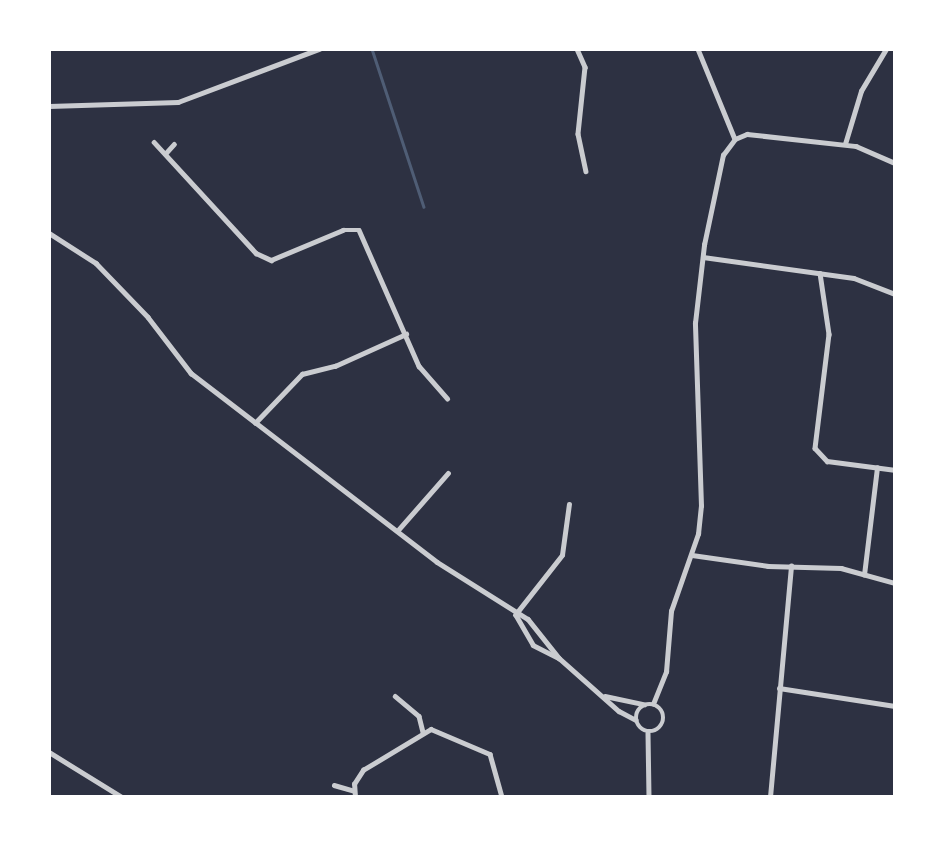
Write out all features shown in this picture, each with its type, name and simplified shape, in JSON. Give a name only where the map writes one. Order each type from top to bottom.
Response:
[{"type":"street","points":[[49,106],[178,102],[319,49]]},
{"type":"street","points":[[577,49],[585,67],[578,134],[586,171]]},
{"type":"street","points":[[698,49],[735,139]]},
{"type":"street","points":[[845,145],[861,91],[886,49]]},
{"type":"street","points":[[653,704],[666,672],[671,611],[692,555],[701,506],[695,323],[703,257],[723,155],[735,139],[747,134],[845,145],[895,163]]},
{"type":"street","points":[[154,142],[256,253],[271,260],[342,230],[359,230],[419,366],[447,398]]},
{"type":"street","points":[[164,154],[173,144]]},
{"type":"street","points":[[49,233],[96,263],[148,317],[191,373],[398,529],[437,562],[515,615],[528,619],[542,632],[559,658]]},
{"type":"street","points":[[703,257],[854,278],[895,293]]},
{"type":"street","points":[[820,273],[829,334],[816,447],[827,461],[895,470]]},
{"type":"street","points":[[255,423],[302,374],[335,366],[405,334]]},
{"type":"street","points":[[863,575],[877,467]]},
{"type":"street","points":[[398,529],[449,473]]},
{"type":"street","points":[[515,615],[562,555],[569,504]]},
{"type":"street","points":[[692,555],[791,566],[841,568],[895,583]]},
{"type":"street","points":[[770,797],[791,566]]},
{"type":"street","points":[[515,615],[533,645],[559,658],[636,720],[648,733],[649,797]]},
{"type":"street","points":[[779,688],[895,706]]},
{"type":"street","points":[[395,696],[419,716],[423,732]]},
{"type":"street","points":[[604,696],[653,704],[661,709],[664,723],[648,733]]},
{"type":"street","points":[[636,720],[646,704]]},
{"type":"street","points":[[352,790],[363,770],[423,732],[438,730],[490,754],[502,797]]},
{"type":"street","points":[[49,752],[122,797]]},
{"type":"street","points":[[334,785],[352,790]]},
{"type":"street","points":[[352,790],[355,797]]},
{"type":"waterway","points":[[372,49],[424,207]]}]
